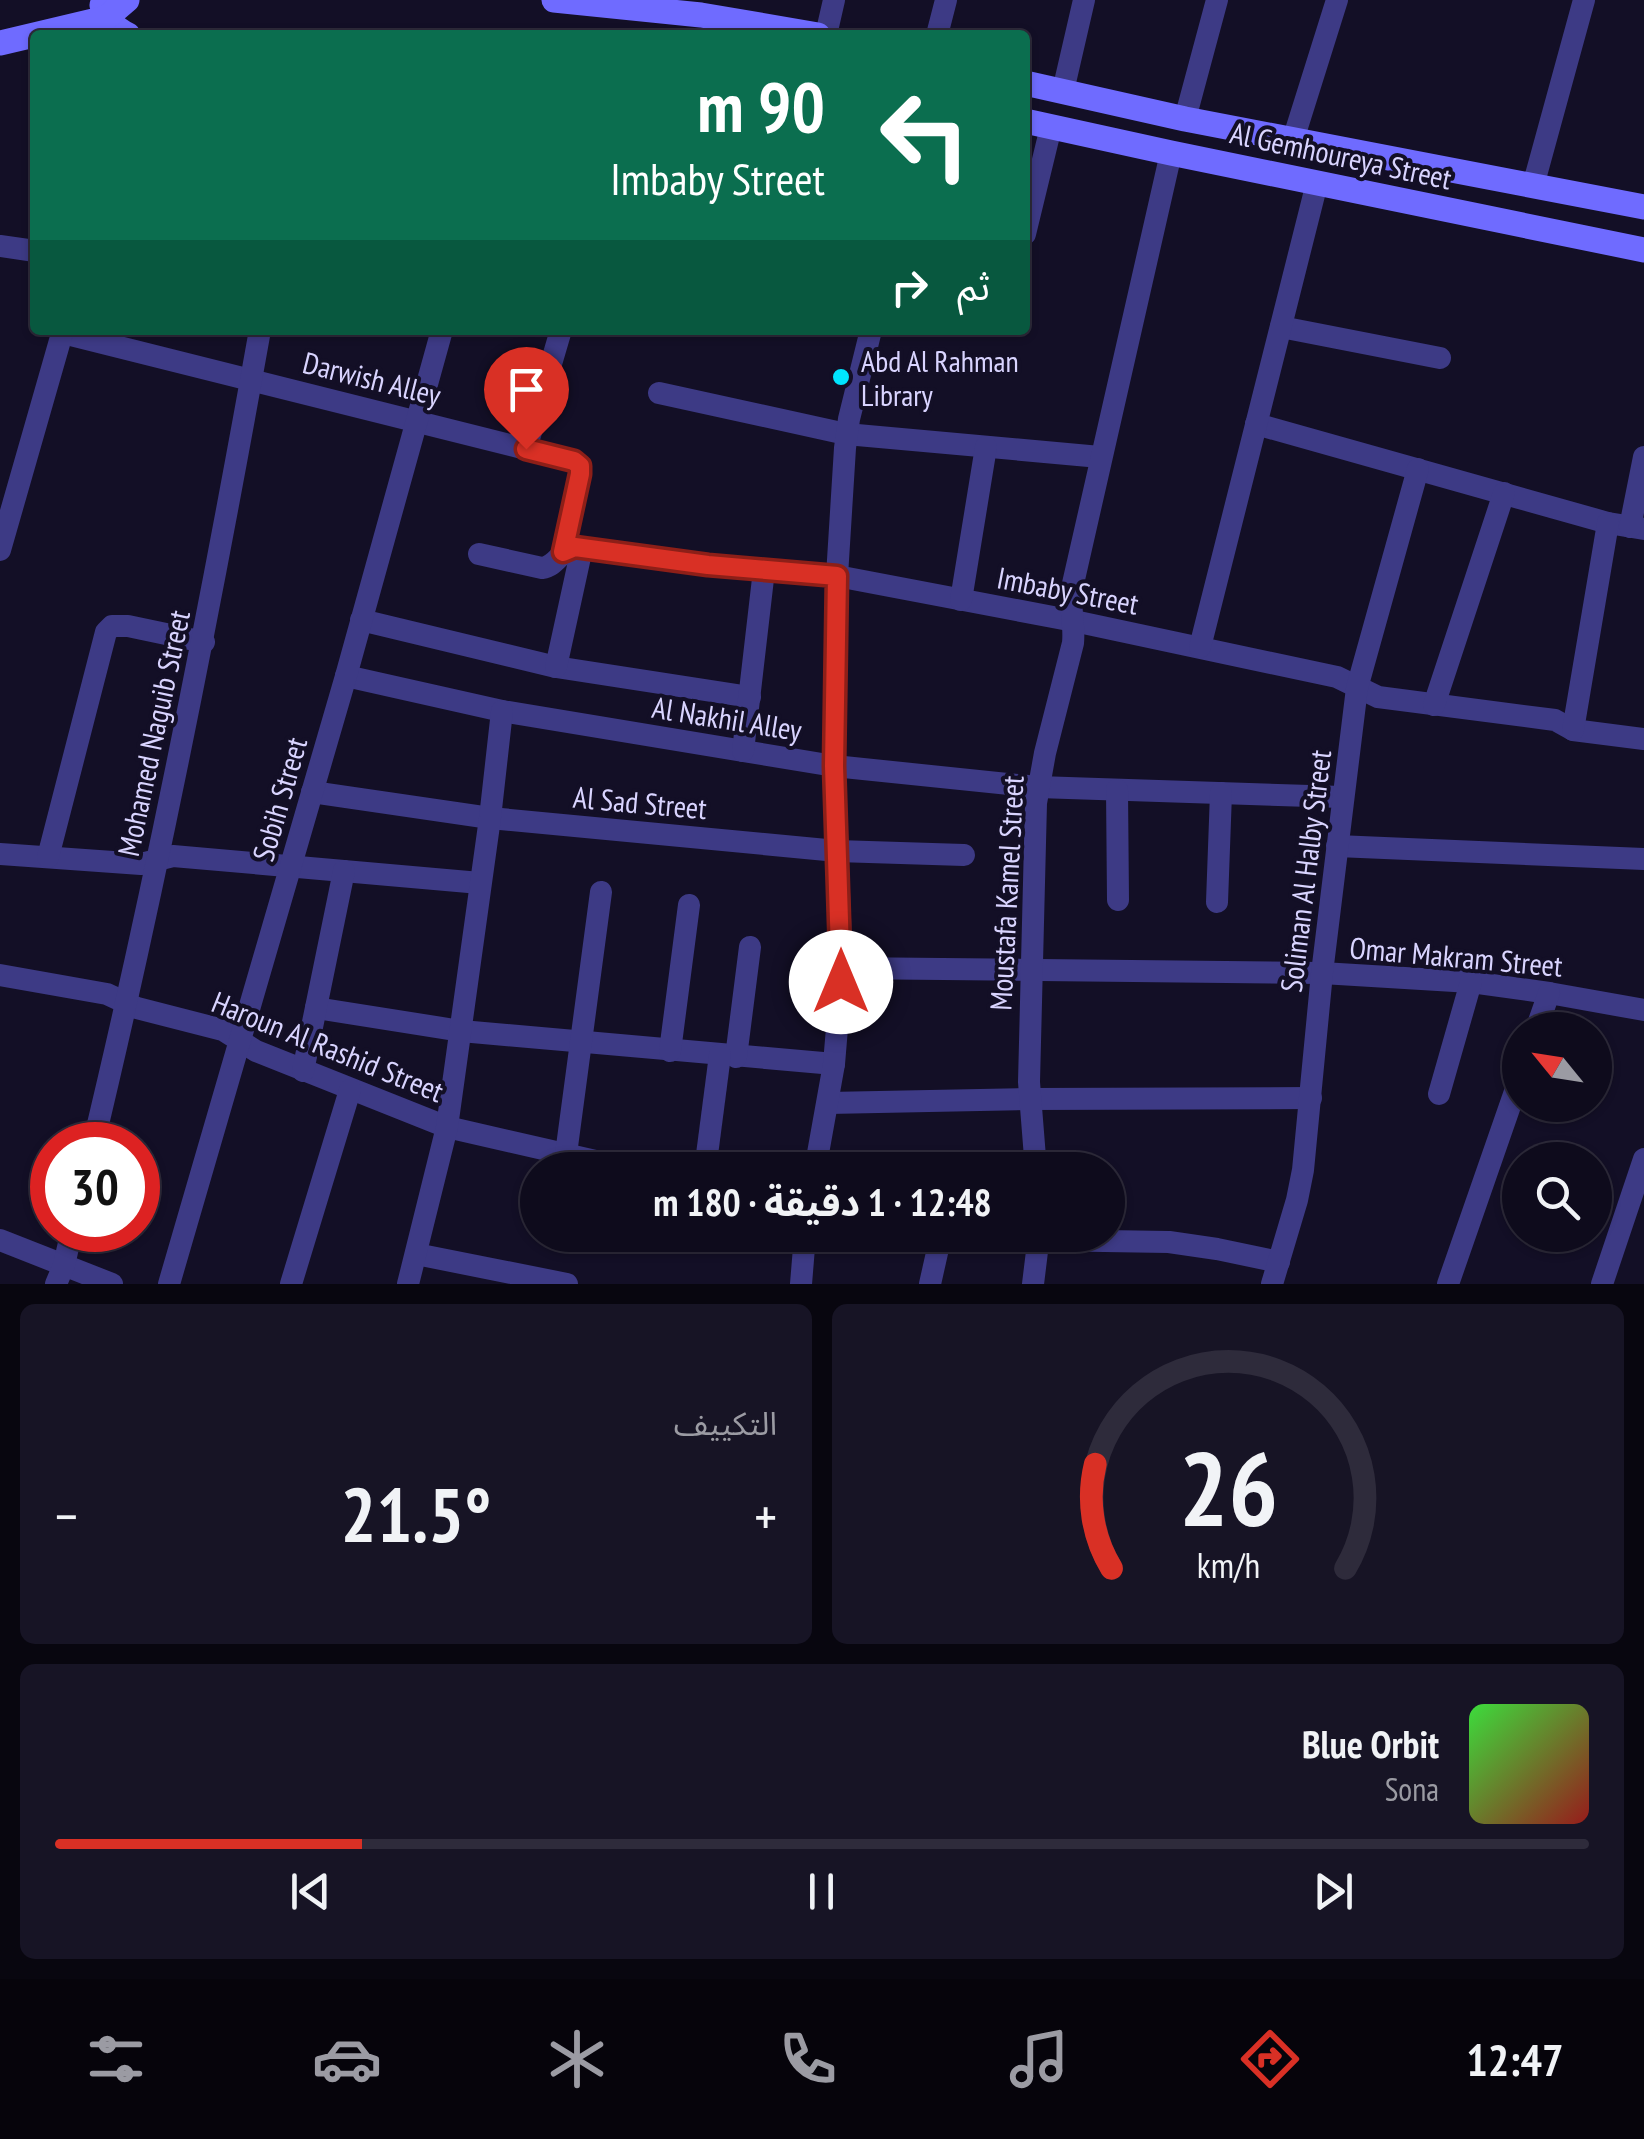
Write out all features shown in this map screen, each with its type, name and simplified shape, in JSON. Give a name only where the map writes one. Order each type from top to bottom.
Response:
[{"type":"main road","points":[[54,30],[104,18],[127,0]]},
{"type":"main road","points":[[554,0],[702,8],[800,30]]},
{"type":"main road","points":[[0,43],[30,36]]},
{"type":"main road","name":"Al Gemhoureya Street","points":[[1030,84],[1185,119],[1644,207]]},
{"type":"main road","name":"Al Gemhoureya Street","points":[[1030,122],[1644,250]]},
{"type":"street","points":[[824,30],[834,0]]},
{"type":"street","points":[[938,30],[946,0]]},
{"type":"street","points":[[1063,91],[1084,0]]},
{"type":"street","points":[[1185,119],[1217,0]]},
{"type":"street","points":[[1293,140],[1337,0]]},
{"type":"street","points":[[1533,186],[1584,0]]},
{"type":"street","points":[[1030,213],[1051,127]]},
{"type":"street","name":"Moustafa Kamel Street","points":[[1034,1152],[1028,1099],[1038,787],[1073,643],[1072,588],[1171,154]]},
{"type":"street","points":[[1200,647],[1317,184]]},
{"type":"street","points":[[0,246],[30,250]]},
{"type":"street","points":[[1281,327],[1440,358]]},
{"type":"street","points":[[0,550],[62,335]]},
{"type":"street","name":"Darwish Alley","points":[[79,335],[574,461],[580,466],[580,474],[572,550]]},
{"type":"street","name":"Mohamed Naguib Street","points":[[99,1122],[204,642],[259,335]]},
{"type":"street","name":"Sobih Street","points":[[169,1284],[441,335]]},
{"type":"street","points":[[526,449],[559,335]]},
{"type":"street","points":[[818,1152],[834,1064],[842,968],[834,766],[837,576],[846,434],[870,335]]},
{"type":"street","points":[[659,393],[846,434],[1100,457]]},
{"type":"street","points":[[1256,424],[1627,526]]},
{"type":"street","points":[[961,600],[986,447]]},
{"type":"street","points":[[1573,730],[1644,457]]},
{"type":"street","name":"Soliman Al Halby Street","points":[[1276,1273],[1297,1200],[1357,688],[1418,469]]},
{"type":"street","points":[[1434,704],[1504,493]]},
{"type":"street","points":[[556,668],[572,550]]},
{"type":"street","name":"Imbaby Street","points":[[480,554],[542,568],[572,550],[837,576],[1337,677],[1378,698],[1555,720],[1573,730],[1644,739]]},
{"type":"street","points":[[743,751],[764,570]]},
{"type":"street","points":[[362,620],[556,668],[750,697]]},
{"type":"street","points":[[48,858],[106,632],[119,625],[204,642]]},
{"type":"street","name":"Al Nakhil Alley","points":[[346,676],[502,711],[834,766],[1038,787],[1342,797]]},
{"type":"street","points":[[408,1284],[447,1127],[502,711]]},
{"type":"street","points":[[1117,790],[1118,900]]},
{"type":"street","name":"Al Sad Street","points":[[312,792],[490,818],[838,851],[964,854]]},
{"type":"street","points":[[1216,902],[1222,793]]},
{"type":"street","points":[[1337,846],[1644,859]]},
{"type":"street","points":[[0,854],[142,864],[173,856],[480,884]]},
{"type":"street","points":[[303,1071],[344,871]]},
{"type":"street","points":[[566,1152],[600,892]]},
{"type":"street","points":[[670,1051],[688,904]]},
{"type":"street","points":[[709,1152],[750,947]]},
{"type":"street","name":"Omar Makram Street","points":[[842,968],[1322,974],[1472,982],[1644,1010]]},
{"type":"street","name":"Haroun Al Rashid Street","points":[[0,976],[107,994],[151,1012],[223,1030],[248,1048],[447,1127],[557,1152]]},
{"type":"street","points":[[1439,1094],[1472,982]]},
{"type":"street","points":[[1543,1012],[1550,993]]},
{"type":"street","points":[[316,1008],[461,1031],[834,1064]]},
{"type":"street","points":[[291,1284],[350,1090]]},
{"type":"street","points":[[828,1103],[1311,1098]]},
{"type":"street","points":[[1448,1284],[1504,1122]]},
{"type":"street","points":[[1602,1284],[1644,1158]]},
{"type":"street","points":[[0,1240],[60,1274],[112,1284]]},
{"type":"street","points":[[1125,1240],[1217,1249],[1276,1273]]},
{"type":"street","points":[[801,1284],[804,1252]]},
{"type":"street","points":[[930,1284],[937,1252]]},
{"type":"street","points":[[1033,1284],[1037,1252]]},
{"type":"street","points":[[416,1254],[568,1284]]},
{"type":"place","name":"Abd Al Rahman Library","points":[[841,377]]},
{"type":"route","points":[[526,449],[580,466],[563,552],[575,547],[708,565],[837,576],[834,766],[841,982]]}]
